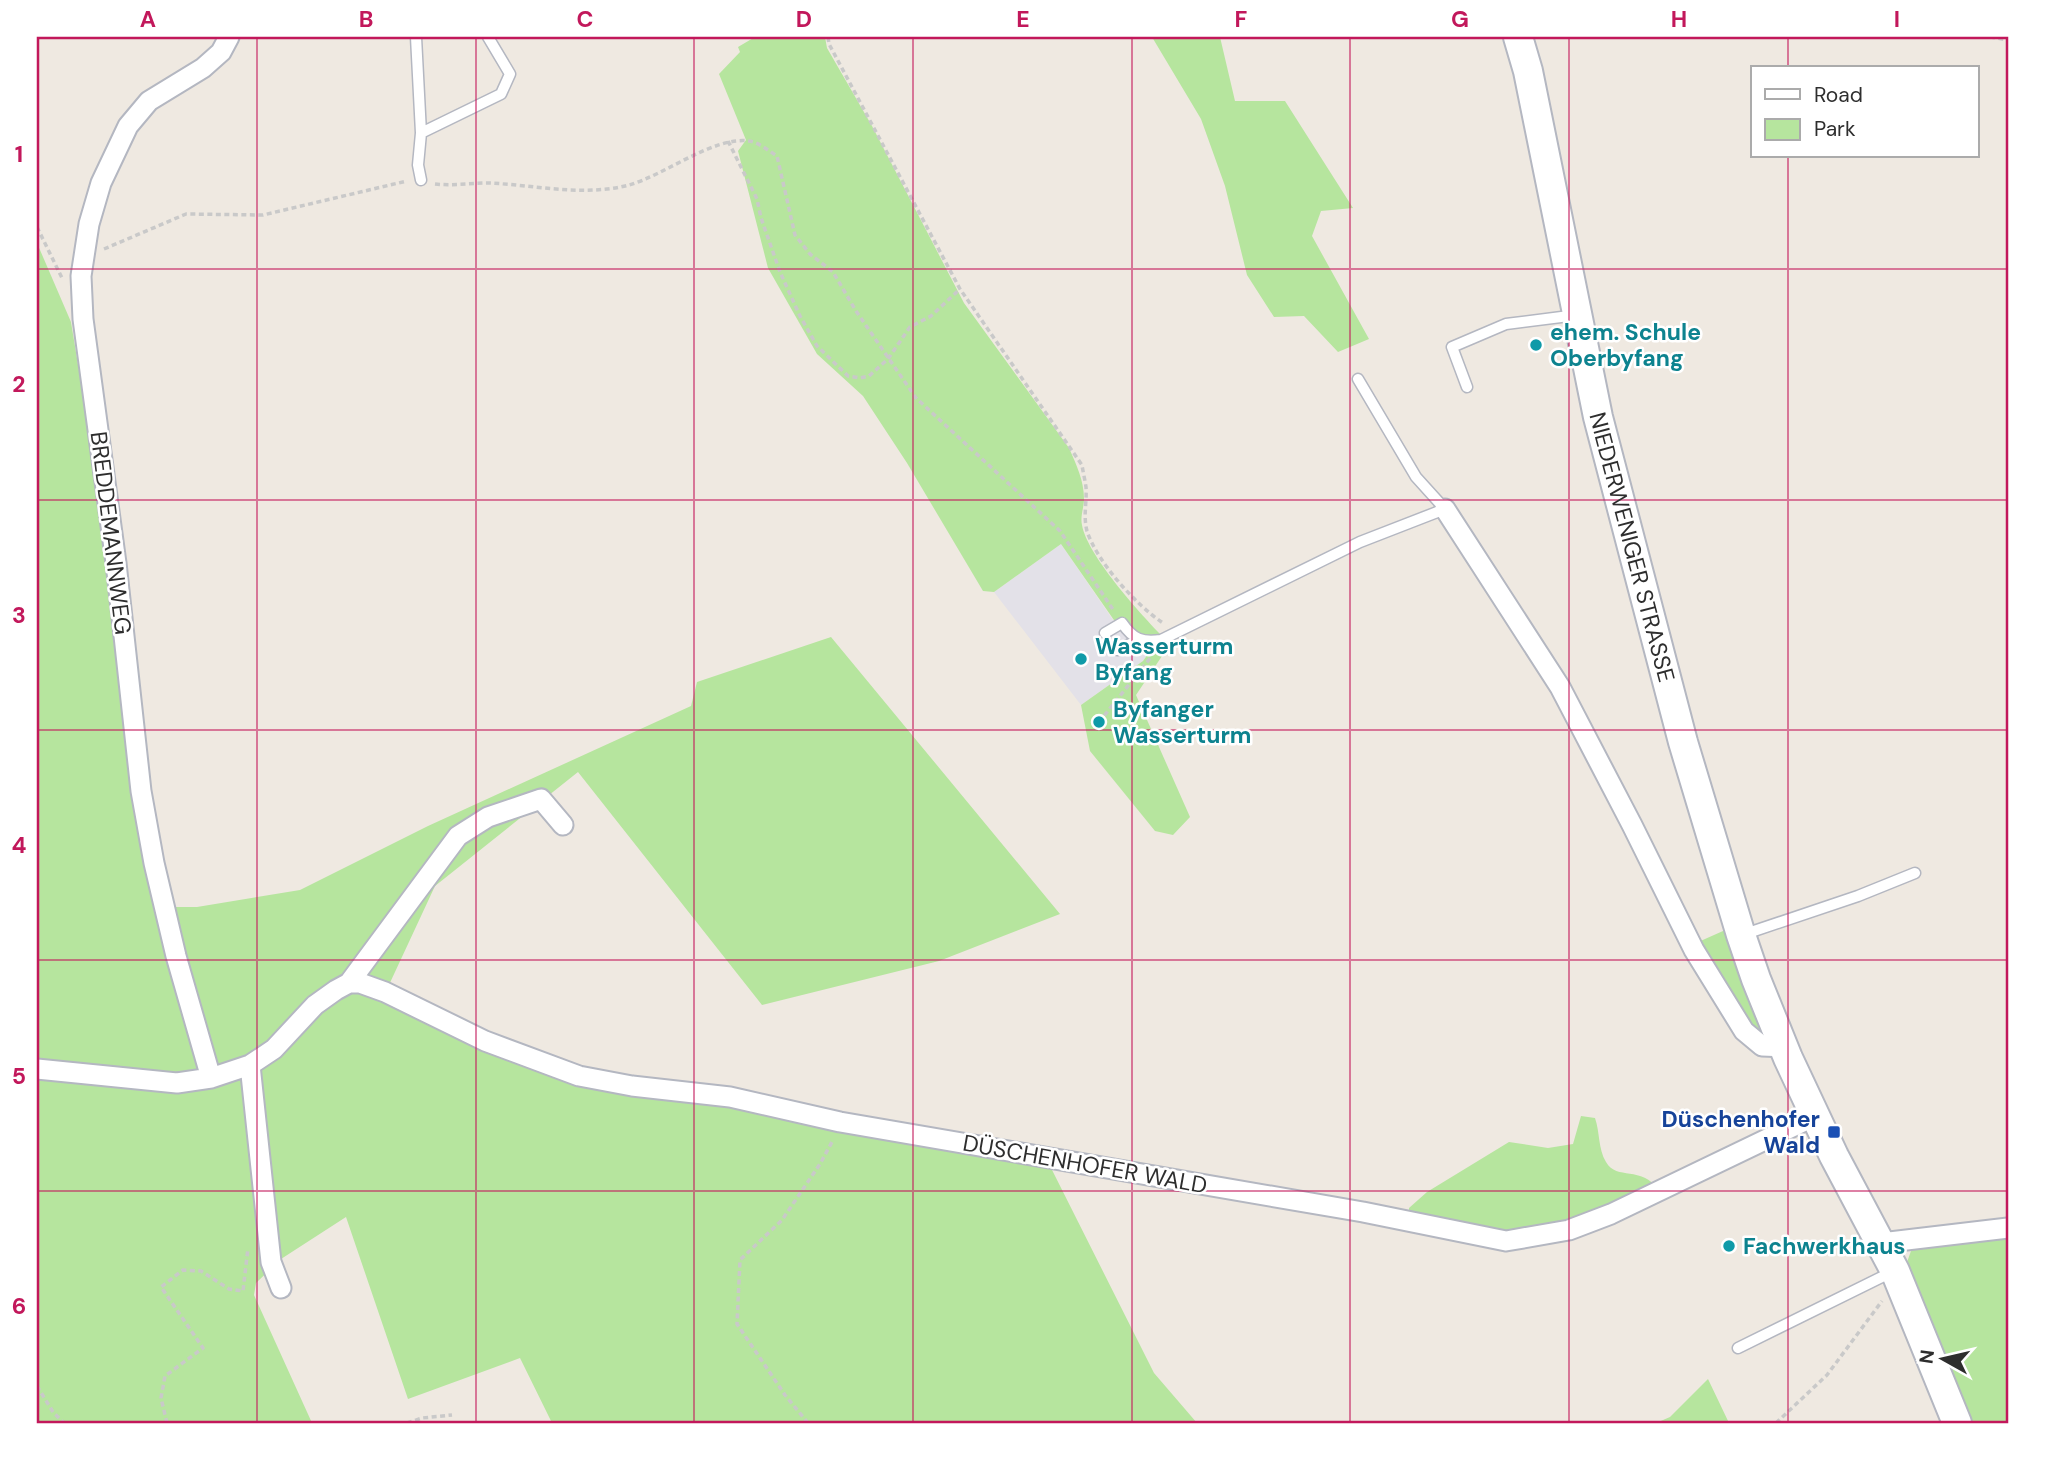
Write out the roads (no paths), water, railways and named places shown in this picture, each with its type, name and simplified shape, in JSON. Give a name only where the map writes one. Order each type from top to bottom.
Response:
[{"type":"street","name":"BREDDEMANNWEG","points":[[211,1078],[176,956],[154,863],[141,791],[116,563],[81,299],[83,257],[89,224],[114,151],[134,116],[149,101],[203,68],[221,52],[229,37]]},
{"type":"street","name":"NIEDERWENIGER STRASSE","points":[[1518,37],[1528,71],[1598,417],[1683,742],[1741,935],[1784,1047],[1815,1116],[1897,1275],[1957,1423]]},
{"type":"street","points":[[1445,509],[1560,687],[1694,950],[1737,1020],[1762,1046],[1784,1047]]},
{"type":"street","points":[[37,1069],[177,1083],[211,1078],[250,1065],[274,1049],[315,1005],[349,983],[458,836],[488,817],[541,799],[564,825]]},
{"type":"street","name":"DÜSCHENHOFER WALD","points":[[349,983],[360,983],[379,989],[485,1041],[579,1076],[632,1086],[730,1097],[840,1122],[1363,1212],[1506,1241],[1569,1230],[1611,1214],[1815,1116]]},
{"type":"street","points":[[250,1065],[271,1262],[281,1289]]},
{"type":"street","points":[[1881,1243],[2008,1228]]},
{"type":"lane","points":[[416,37],[421,133],[418,165],[421,180]]},
{"type":"lane","points":[[421,133],[501,94],[510,74],[488,37]]},
{"type":"lane","points":[[1467,387],[1452,346],[1506,324],[1577,315]]},
{"type":"lane","points":[[1105,632],[1122,623],[1128,632],[1139,640],[1161,640],[1360,542],[1445,509],[1416,477],[1358,379]]},
{"type":"lane","points":[[1117,650],[1139,640]]},
{"type":"lane","points":[[1741,935],[1858,896],[1916,873]]},
{"type":"lane","points":[[1738,1348],[1897,1275]]},
{"type":"place","name":"ehem. Schule Oberbyfang","points":[[1536,345]]},
{"type":"place","name":"Wasserturm Byfang","points":[[1081,659]]},
{"type":"place","name":"Byfanger Wasserturm","points":[[1099,722]]},
{"type":"place","name":"Düschenhofer Wald","points":[[1834,1132]]},
{"type":"place","name":"Fachwerkhaus","points":[[1729,1246]]}]
